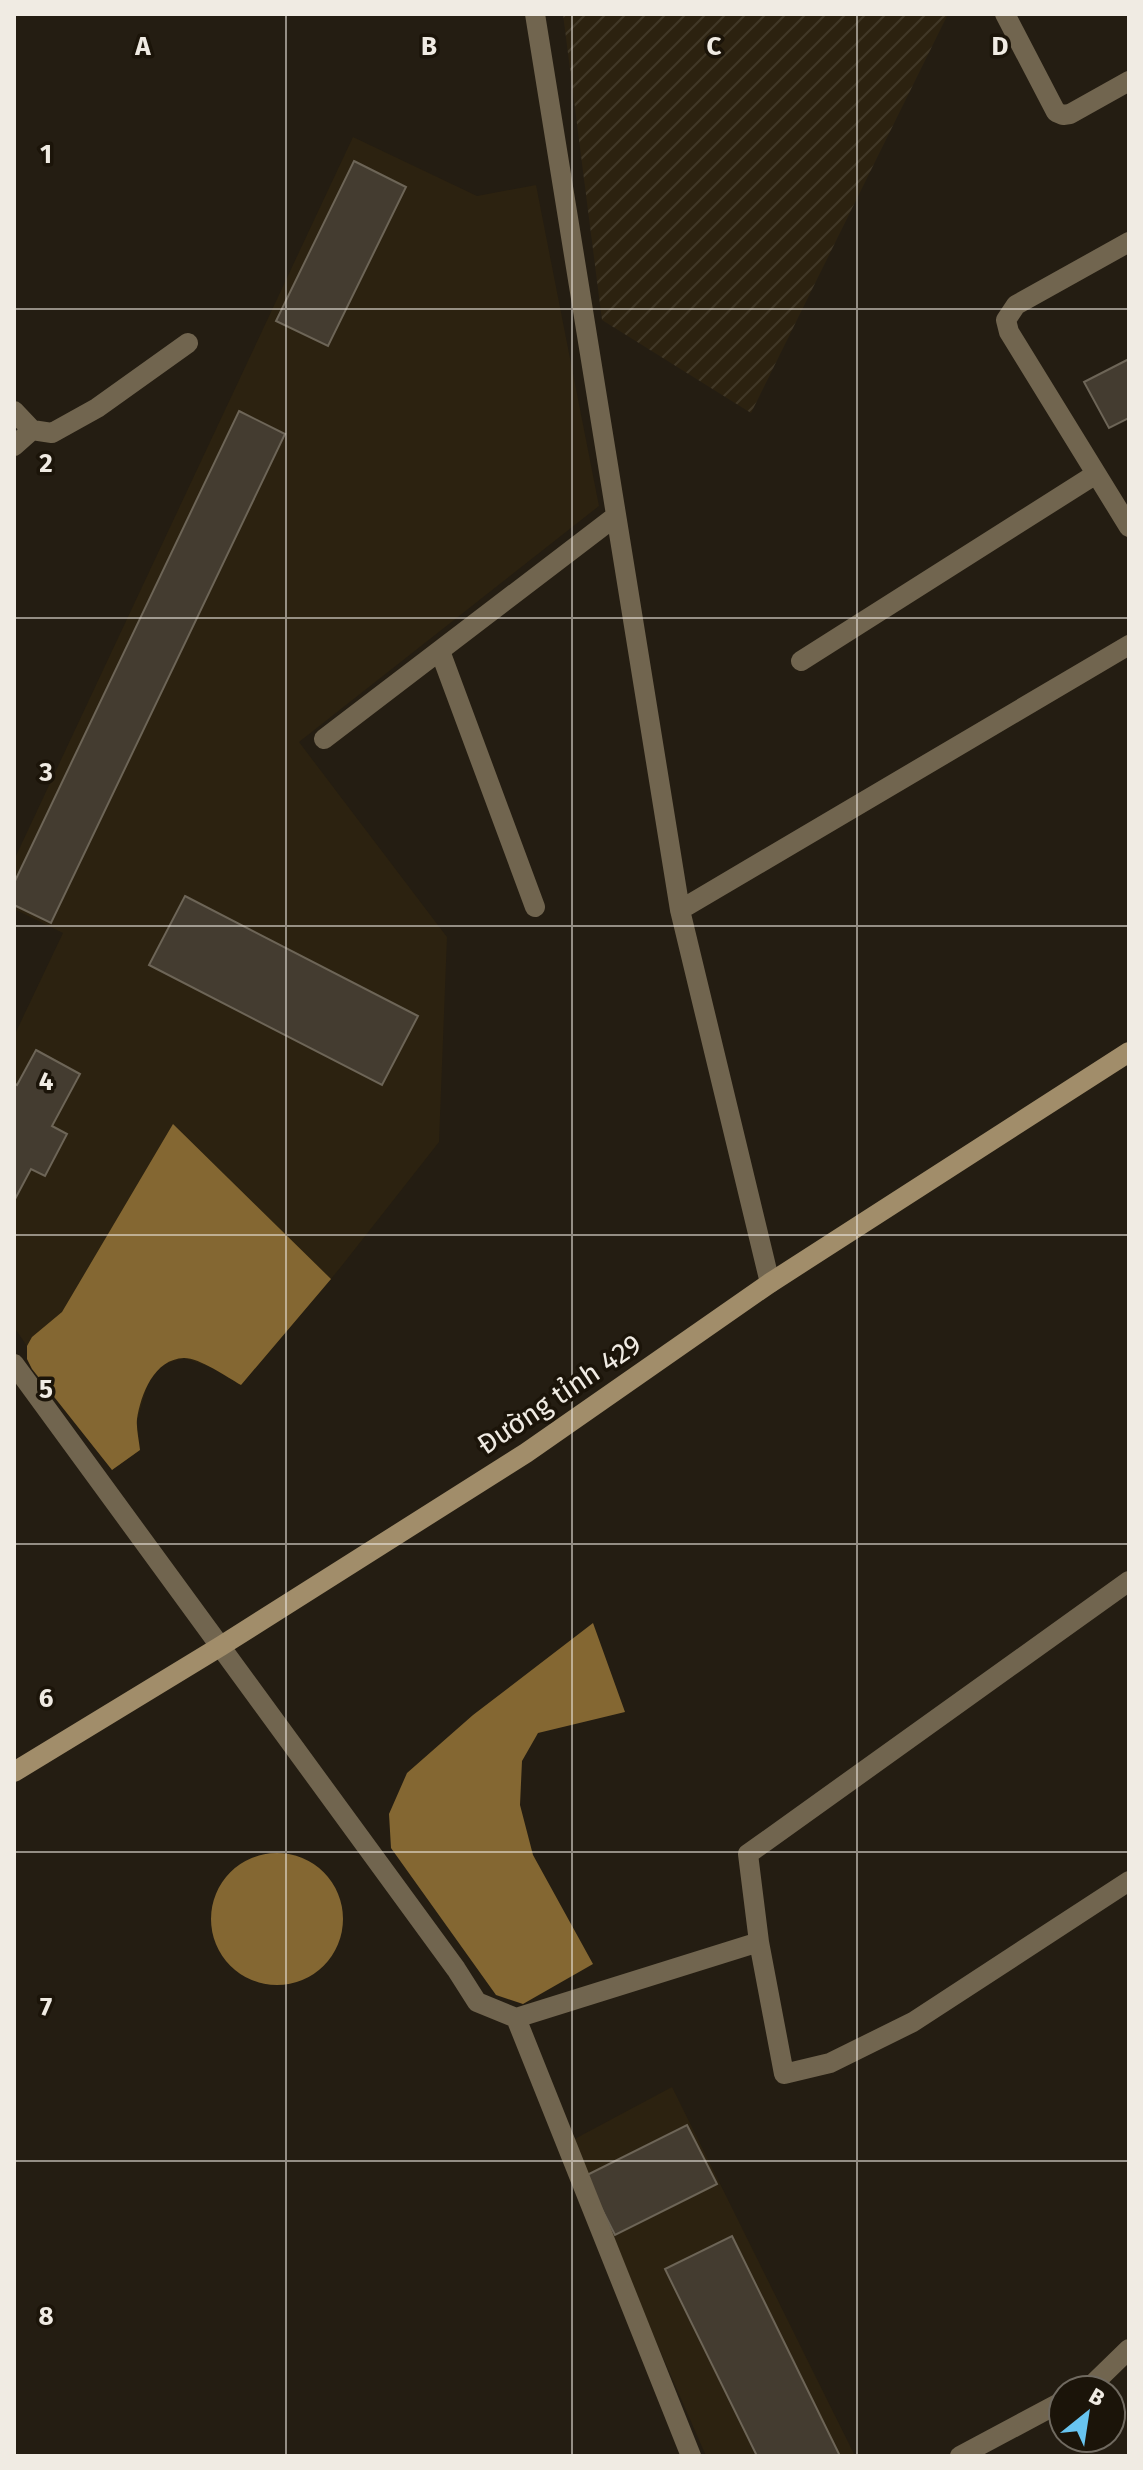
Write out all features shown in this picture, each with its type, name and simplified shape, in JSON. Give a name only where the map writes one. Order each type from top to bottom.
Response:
[{"type":"main road","name":"Đường tỉnh 429","points":[[14,1772],[221,1646],[526,1453],[770,1283],[1129,1052]]},
{"type":"street","points":[[535,14],[680,910],[770,1283]]},
{"type":"street","points":[[1005,14],[1056,112],[1070,114],[1129,81]]},
{"type":"street","points":[[1129,242],[1016,305],[1006,320],[1009,332],[1129,527]]},
{"type":"street","points":[[14,411],[32,430],[52,433],[97,408],[188,343]]},
{"type":"street","points":[[14,446],[32,430]]},
{"type":"street","points":[[801,661],[1096,474]]},
{"type":"street","points":[[324,739],[616,516]]},
{"type":"street","points":[[680,910],[1129,645]]},
{"type":"street","points":[[440,651],[535,907]]},
{"type":"street","points":[[14,1364],[477,2002],[516,2018],[759,1942]]},
{"type":"street","points":[[1129,1581],[748,1854],[759,1942],[784,2074],[830,2063],[913,2022],[1129,1881]]},
{"type":"street","points":[[516,2018],[691,2456]]},
{"type":"street","points":[[1103,2374],[1129,2349]]},
{"type":"street","points":[[960,2456],[1047,2410]]},
{"type":"shaded area","points":[[563,14],[948,14],[751,413],[602,320]]},
{"type":"shaded area","points":[[353,137],[477,196],[536,185],[599,506],[299,742],[447,937],[439,1142],[340,1268],[241,1385],[210,1367],[184,1358],[162,1365],[148,1383],[137,1421],[140,1450],[112,1470],[32,1369],[27,1359],[27,1346],[14,1327],[14,1036],[63,933],[14,909],[14,860]]},
{"type":"shaded area","points":[[173,1124],[331,1279],[241,1385],[198,1361],[184,1358],[165,1364],[151,1380],[139,1409],[140,1450],[112,1470],[32,1369],[27,1359],[27,1346],[32,1337],[62,1312]]},
{"type":"shaded area","points":[[593,1623],[625,1712],[538,1733],[522,1761],[520,1805],[533,1855],[593,1964],[523,2004],[496,1995],[391,1848],[389,1814],[407,1773],[473,1715]]},
{"type":"shaded area","points":[[277,1853],[302,1858],[324,1872],[338,1894],[343,1919],[338,1944],[324,1966],[302,1980],[277,1985],[252,1980],[230,1966],[216,1944],[211,1919],[216,1894],[230,1872],[252,1858]]},
{"type":"shaded area","points":[[672,2087],[855,2456],[706,2456],[569,2142]]},
{"type":"building","points":[[354,161],[406,187],[328,346],[276,321]]},
{"type":"building","points":[[1129,359],[1129,418],[1109,428],[1084,382]]},
{"type":"building","points":[[239,411],[285,434],[51,923],[14,905],[14,883]]},
{"type":"building","points":[[185,896],[418,1016],[382,1085],[149,965]]},
{"type":"building","points":[[36,1050],[80,1074],[52,1126],[67,1134],[45,1176],[31,1169],[14,1201],[14,1083],[17,1085]]},
{"type":"building","points":[[687,2125],[717,2184],[615,2235],[585,2176]]},
{"type":"building","points":[[732,2236],[840,2456],[757,2456],[665,2269]]}]
